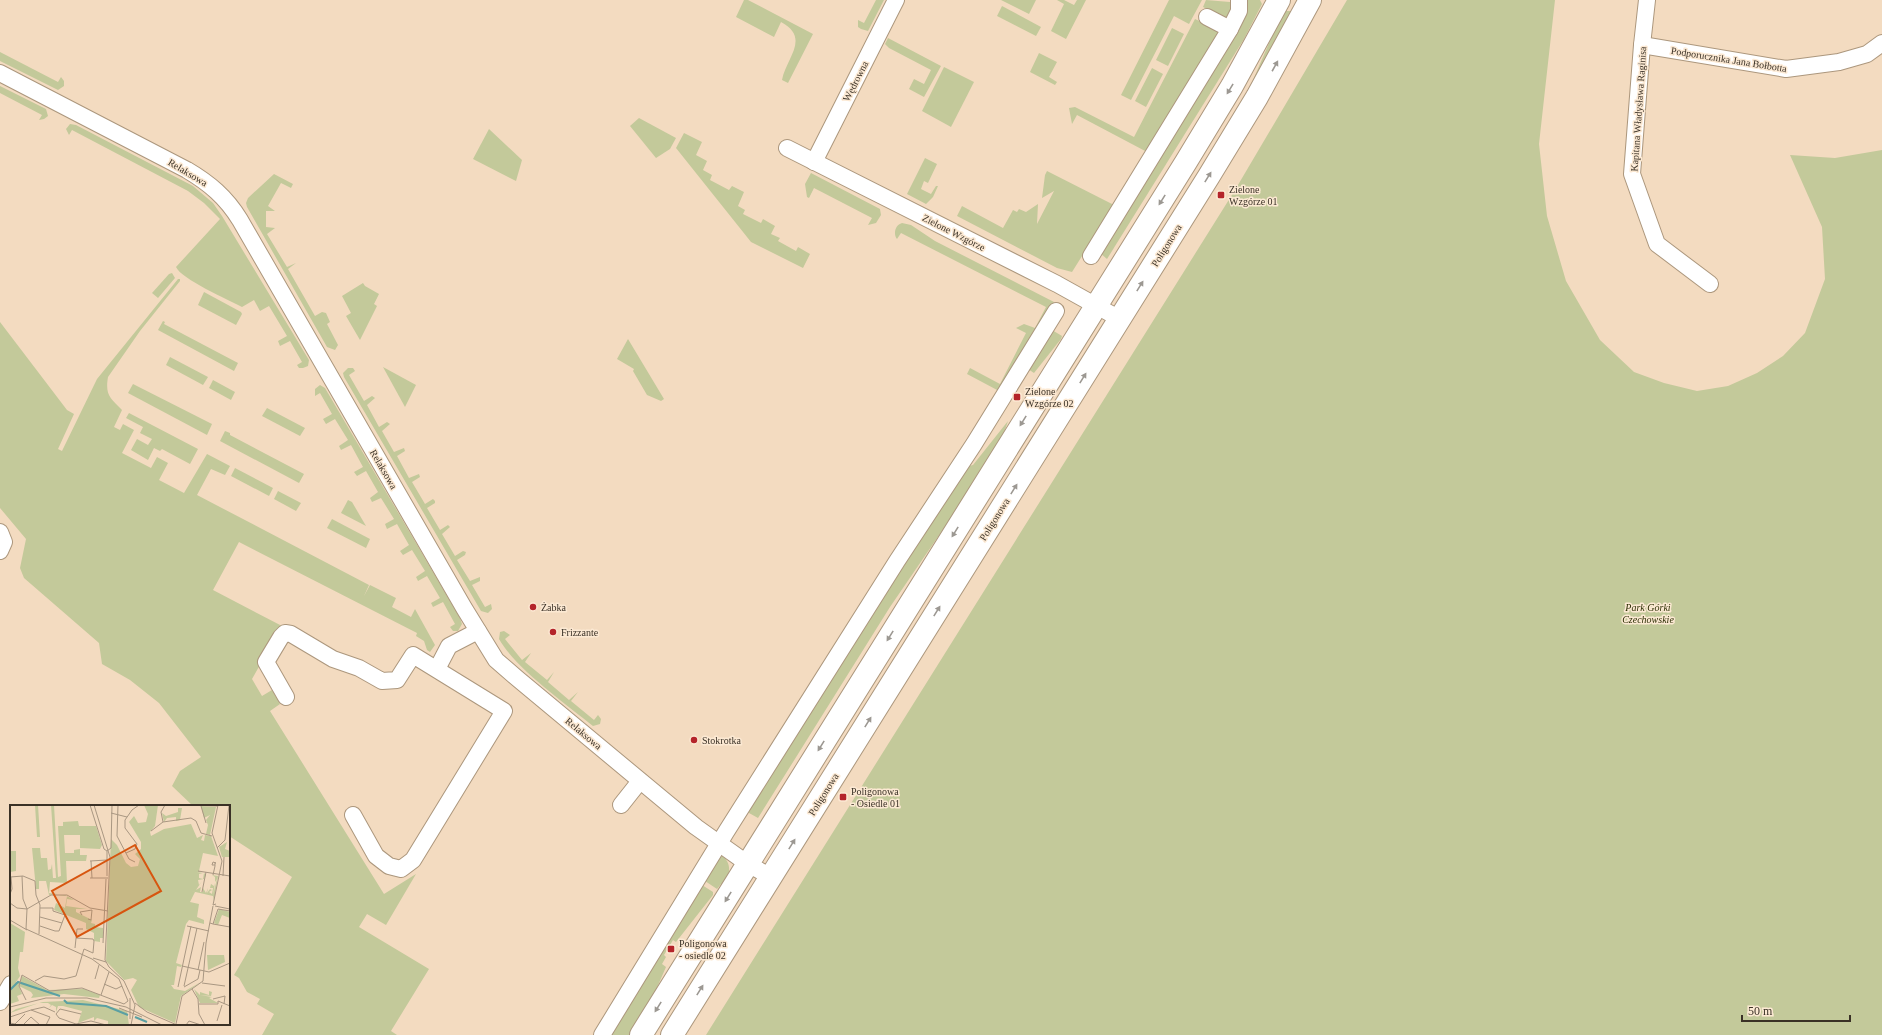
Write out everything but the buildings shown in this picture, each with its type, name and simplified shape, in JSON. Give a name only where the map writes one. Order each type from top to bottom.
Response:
[{"type":"main road","name":"Poligonowa","points":[[672,1035],[1120,319],[1257,97],[1310,0]]},
{"type":"main road","points":[[641,1035],[1224,100],[1277,3]]},
{"type":"street","name":"Wędrowna","points":[[814,162],[896,0]]},
{"type":"street","points":[[1091,256],[1230,29],[1239,12],[1239,0]]},
{"type":"street","name":"Kapitana Władysława Raginisa","points":[[1647,0],[1632,174],[1657,244],[1710,284]]},
{"type":"street","points":[[1207,17],[1230,29]]},
{"type":"street","name":"Podporucznika Jana Bołbotta","points":[[1642,45],[1786,69],[1839,62],[1867,54],[1882,43]]},
{"type":"street","name":"Relaksowa","points":[[0,73],[187,170],[204,180],[227,201],[240,220],[496,660],[691,823],[748,864],[771,877]]},
{"type":"street","name":"Zielone Wzgórze","points":[[787,148],[1096,305],[1120,319]]},
{"type":"street","points":[[602,1035],[897,561],[974,444],[1056,311]]},
{"type":"street","points":[[0,532],[4,542],[0,551]]},
{"type":"street","points":[[437,669],[449,646],[478,631]]},
{"type":"street","points":[[286,697],[266,662],[285,633],[291,634],[333,659],[359,668],[382,681],[397,680],[413,654],[504,711],[413,860],[401,869],[389,866],[376,856],[353,815]]},
{"type":"street","points":[[621,805],[640,781]]},
{"type":"street","points":[[0,1002],[10,986]]},
{"type":"green space","points":[[744,0],[748,0],[813,34],[788,83],[782,80],[796,42],[794,35],[790,28],[781,22],[774,37],[736,17]]},
{"type":"green space","points":[[876,0],[884,0],[868,31],[861,29],[858,27],[858,20],[864,23]]},
{"type":"green space","points":[[1001,0],[1036,0],[1029,14]]},
{"type":"green space","points":[[1057,0],[1064,0],[1074,5],[1077,0],[1086,0],[1066,39],[1051,31],[1064,4]]},
{"type":"green space","points":[[1169,0],[1202,0],[1189,24],[1174,16],[1131,100],[1121,95]]},
{"type":"green space","points":[[1206,0],[1230,2],[1232,6],[1230,16],[1226,19],[1203,7]]},
{"type":"green space","points":[[1246,0],[1260,0],[1262,4],[1244,39],[1107,259],[1100,253]]},
{"type":"green space","name":"Park Górki Czechowskie","points":[[1347,0],[1555,0],[1539,144],[1547,216],[1566,281],[1600,340],[1634,372],[1664,383],[1697,391],[1728,386],[1757,373],[1783,356],[1805,333],[1825,279],[1822,227],[1790,155],[1835,158],[1882,150],[1882,1035],[706,1035],[1235,190]]},
{"type":"green space","points":[[1002,6],[1041,27],[1036,36],[997,16]]},
{"type":"green space","points":[[1283,11],[1293,11],[1236,116],[1134,275],[1250,87]]},
{"type":"green space","points":[[1195,19],[1221,31],[1147,152],[1077,115],[1072,124],[1069,108],[1075,107],[1134,137]]},
{"type":"green space","points":[[1172,28],[1184,34],[1168,66],[1156,60]]},
{"type":"green space","points":[[888,38],[941,66],[924,97],[909,89],[914,79],[924,84],[931,70],[889,48],[885,44]]},
{"type":"green space","points":[[0,52],[58,82],[61,77],[64,81],[64,86],[58,90],[0,61]]},
{"type":"green space","points":[[1039,53],[1057,62],[1049,77],[1057,82],[1055,85],[1030,72]]},
{"type":"green space","points":[[944,67],[974,82],[951,127],[922,111]]},
{"type":"green space","points":[[1152,68],[1163,74],[1146,107],[1135,101]]},
{"type":"green space","points":[[0,86],[46,109],[48,116],[39,120],[42,115],[0,93]]},
{"type":"green space","points":[[639,118],[676,138],[670,149],[656,158],[630,126]]},
{"type":"green space","points":[[70,124],[76,125],[193,186],[213,203],[309,360],[308,366],[299,368],[297,365],[302,362],[290,341],[280,346],[278,341],[287,336],[269,306],[260,311],[254,300],[242,307],[196,283],[180,272],[176,267],[220,219],[204,203],[188,191],[72,130],[69,135],[66,129]]},
{"type":"green space","points":[[489,129],[522,160],[516,181],[473,159]]},
{"type":"green space","points":[[684,133],[702,142],[696,155],[707,161],[703,170],[712,175],[710,180],[729,190],[732,186],[744,192],[738,206],[745,210],[743,214],[761,223],[763,219],[775,226],[771,234],[780,238],[778,241],[796,251],[798,247],[810,254],[803,268],[751,242],[676,148]]},
{"type":"green space","points":[[925,158],[937,164],[928,183],[924,181],[921,189],[931,194],[936,186],[938,186],[933,197],[926,204],[907,194]]},
{"type":"green space","points":[[1047,171],[1114,205],[1072,272],[1057,268],[957,216],[962,206],[1003,228],[1013,210],[1017,212],[1019,209],[1026,212],[1038,204],[1037,224],[1054,191],[1042,198],[1045,175]]},
{"type":"green space","points":[[811,173],[880,209],[881,215],[876,223],[868,225],[872,218],[814,188],[809,198],[807,197],[805,184]]},
{"type":"green space","points":[[274,174],[293,184],[291,188],[281,183],[268,206],[275,211],[266,211],[266,227],[275,228],[267,234],[287,267],[296,263],[288,269],[315,316],[322,312],[326,313],[330,322],[327,324],[338,345],[335,350],[327,347],[247,207],[246,203],[248,198]]},
{"type":"green space","points":[[902,223],[911,225],[935,241],[1054,302],[999,391],[967,374],[970,368],[1000,384],[1026,333],[1016,328],[1024,324],[1035,328],[1046,307],[901,233],[897,239],[895,230]]},
{"type":"green space","points":[[172,273],[175,278],[158,298],[152,293],[169,274]]},
{"type":"green space","points":[[178,279],[180,279],[180,281],[140,331],[108,377],[107,388],[109,396],[122,410],[114,427],[120,430],[123,424],[134,430],[122,453],[151,468],[157,457],[168,463],[159,480],[184,493],[207,454],[230,466],[225,475],[211,469],[197,495],[369,585],[364,596],[370,585],[396,598],[392,607],[411,617],[415,609],[435,645],[430,652],[427,650],[424,641],[416,636],[417,633],[239,542],[213,590],[282,626],[252,679],[262,696],[272,690],[280,704],[270,711],[384,894],[416,874],[386,925],[367,914],[359,927],[429,969],[391,1031],[397,1035],[262,1035],[274,1014],[257,1004],[260,999],[247,992],[239,978],[234,975],[292,877],[230,837],[230,805],[192,805],[172,786],[180,771],[201,757],[159,703],[130,680],[102,664],[99,643],[24,578],[20,568],[26,539],[0,508],[0,322],[67,410],[74,414],[58,449],[62,451],[97,379]]},
{"type":"green space","points":[[363,283],[365,286],[379,294],[374,304],[377,306],[360,340],[346,316],[351,313],[342,296]]},
{"type":"green space","points":[[204,292],[241,312],[242,314],[236,325],[198,305]]},
{"type":"green space","points":[[163,321],[165,322],[164,324],[238,363],[234,371],[158,330]]},
{"type":"green space","points":[[1052,330],[1062,336],[1061,339],[1034,373],[1028,369]]},
{"type":"green space","points":[[628,339],[664,399],[661,401],[647,395],[633,371],[634,369],[617,359]]},
{"type":"green space","points":[[170,357],[208,377],[203,385],[166,365]]},
{"type":"green space","points":[[383,367],[416,385],[405,407]]},
{"type":"green space","points":[[348,368],[353,368],[355,371],[349,375],[364,401],[372,396],[375,398],[367,405],[379,427],[387,422],[390,424],[382,431],[394,452],[404,448],[405,451],[397,456],[409,478],[419,474],[420,477],[412,482],[425,504],[433,499],[435,501],[435,503],[427,508],[440,530],[448,525],[450,527],[442,534],[455,556],[463,551],[466,552],[465,555],[457,560],[470,581],[480,577],[480,581],[472,585],[485,607],[491,604],[492,609],[488,613],[481,611],[344,377],[343,373]]},
{"type":"green space","points":[[213,380],[235,392],[231,400],[209,388]]},
{"type":"green space","points":[[133,384],[212,424],[207,435],[128,393]]},
{"type":"green space","points":[[320,385],[325,388],[460,618],[462,624],[458,631],[453,631],[450,627],[455,624],[443,602],[433,607],[431,603],[440,598],[427,576],[418,581],[416,577],[425,571],[412,550],[403,555],[400,551],[409,545],[397,524],[387,529],[385,524],[394,519],[381,498],[372,502],[370,498],[378,492],[366,471],[357,476],[354,472],[363,467],[351,445],[341,450],[339,446],[348,440],[335,419],[326,424],[323,419],[332,414],[320,393],[315,396],[315,389]]},
{"type":"green space","points":[[267,408],[305,428],[300,436],[262,416]]},
{"type":"green space","points":[[129,413],[198,449],[190,464],[162,449],[160,451],[154,448],[148,460],[131,450],[137,439],[148,445],[152,439],[140,433],[143,427],[126,418]]},
{"type":"green space","points":[[1008,421],[1003,436],[946,525],[890,607],[758,818],[749,813],[749,809],[965,467],[973,465]]},
{"type":"green space","points":[[225,431],[304,474],[299,483],[220,441]]},
{"type":"green space","points":[[235,468],[273,488],[269,496],[231,476]]},
{"type":"green space","points":[[278,491],[301,503],[296,511],[274,499]]},
{"type":"green space","points":[[348,500],[352,502],[366,526],[341,513]]},
{"type":"green space","points":[[332,519],[370,539],[366,548],[327,528]]},
{"type":"green space","points":[[504,631],[510,635],[505,639],[522,660],[531,653],[525,662],[547,680],[554,672],[548,682],[569,700],[578,692],[571,701],[594,720],[598,715],[601,719],[600,724],[593,726],[529,674],[517,662],[499,639],[500,632]]},
{"type":"green space","points":[[723,856],[728,863],[729,874],[724,886],[721,884],[717,889],[705,881],[717,857]]},
{"type":"green space","points":[[702,885],[713,892],[713,895],[676,942],[673,940],[664,955],[666,957],[662,964],[666,967],[652,999],[631,1035],[610,1035]]},
{"type":"place","name":"Zielone Wzgórze 01","points":[[1221,195]]},
{"type":"place","name":"Zielone Wzgórze 02","points":[[1017,397]]},
{"type":"place","name":"Żabka","points":[[533,607]]},
{"type":"place","name":"Frizzante","points":[[553,632]]},
{"type":"place","name":"Stokrotka","points":[[694,740]]},
{"type":"place","name":"Poligonowa - Osiedle 01","points":[[843,797]]},
{"type":"place","name":"Poligonowa - osiedle 02","points":[[671,949]]}]
